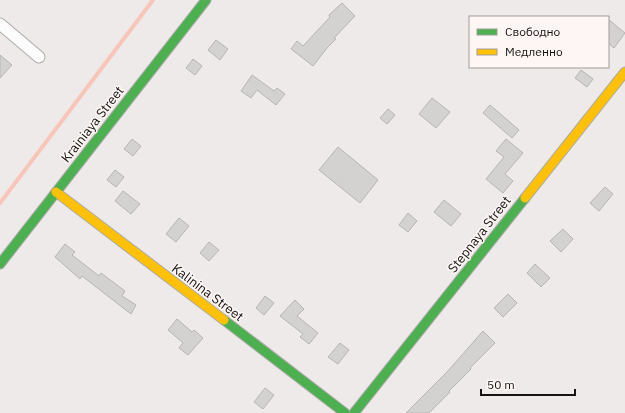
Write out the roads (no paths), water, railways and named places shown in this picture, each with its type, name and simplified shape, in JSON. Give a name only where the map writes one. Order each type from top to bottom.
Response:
[{"type":"street","name":"Krainiaya Street","points":[[0,264],[206,0]]},
{"type":"street","points":[[0,24],[39,57]]},
{"type":"street","name":"Stepnaya Street","points":[[354,413],[625,72]]},
{"type":"street","name":"Kalinina Street","points":[[56,192],[345,413]]},
{"type":"waterway","points":[[0,203],[153,0]]}]
